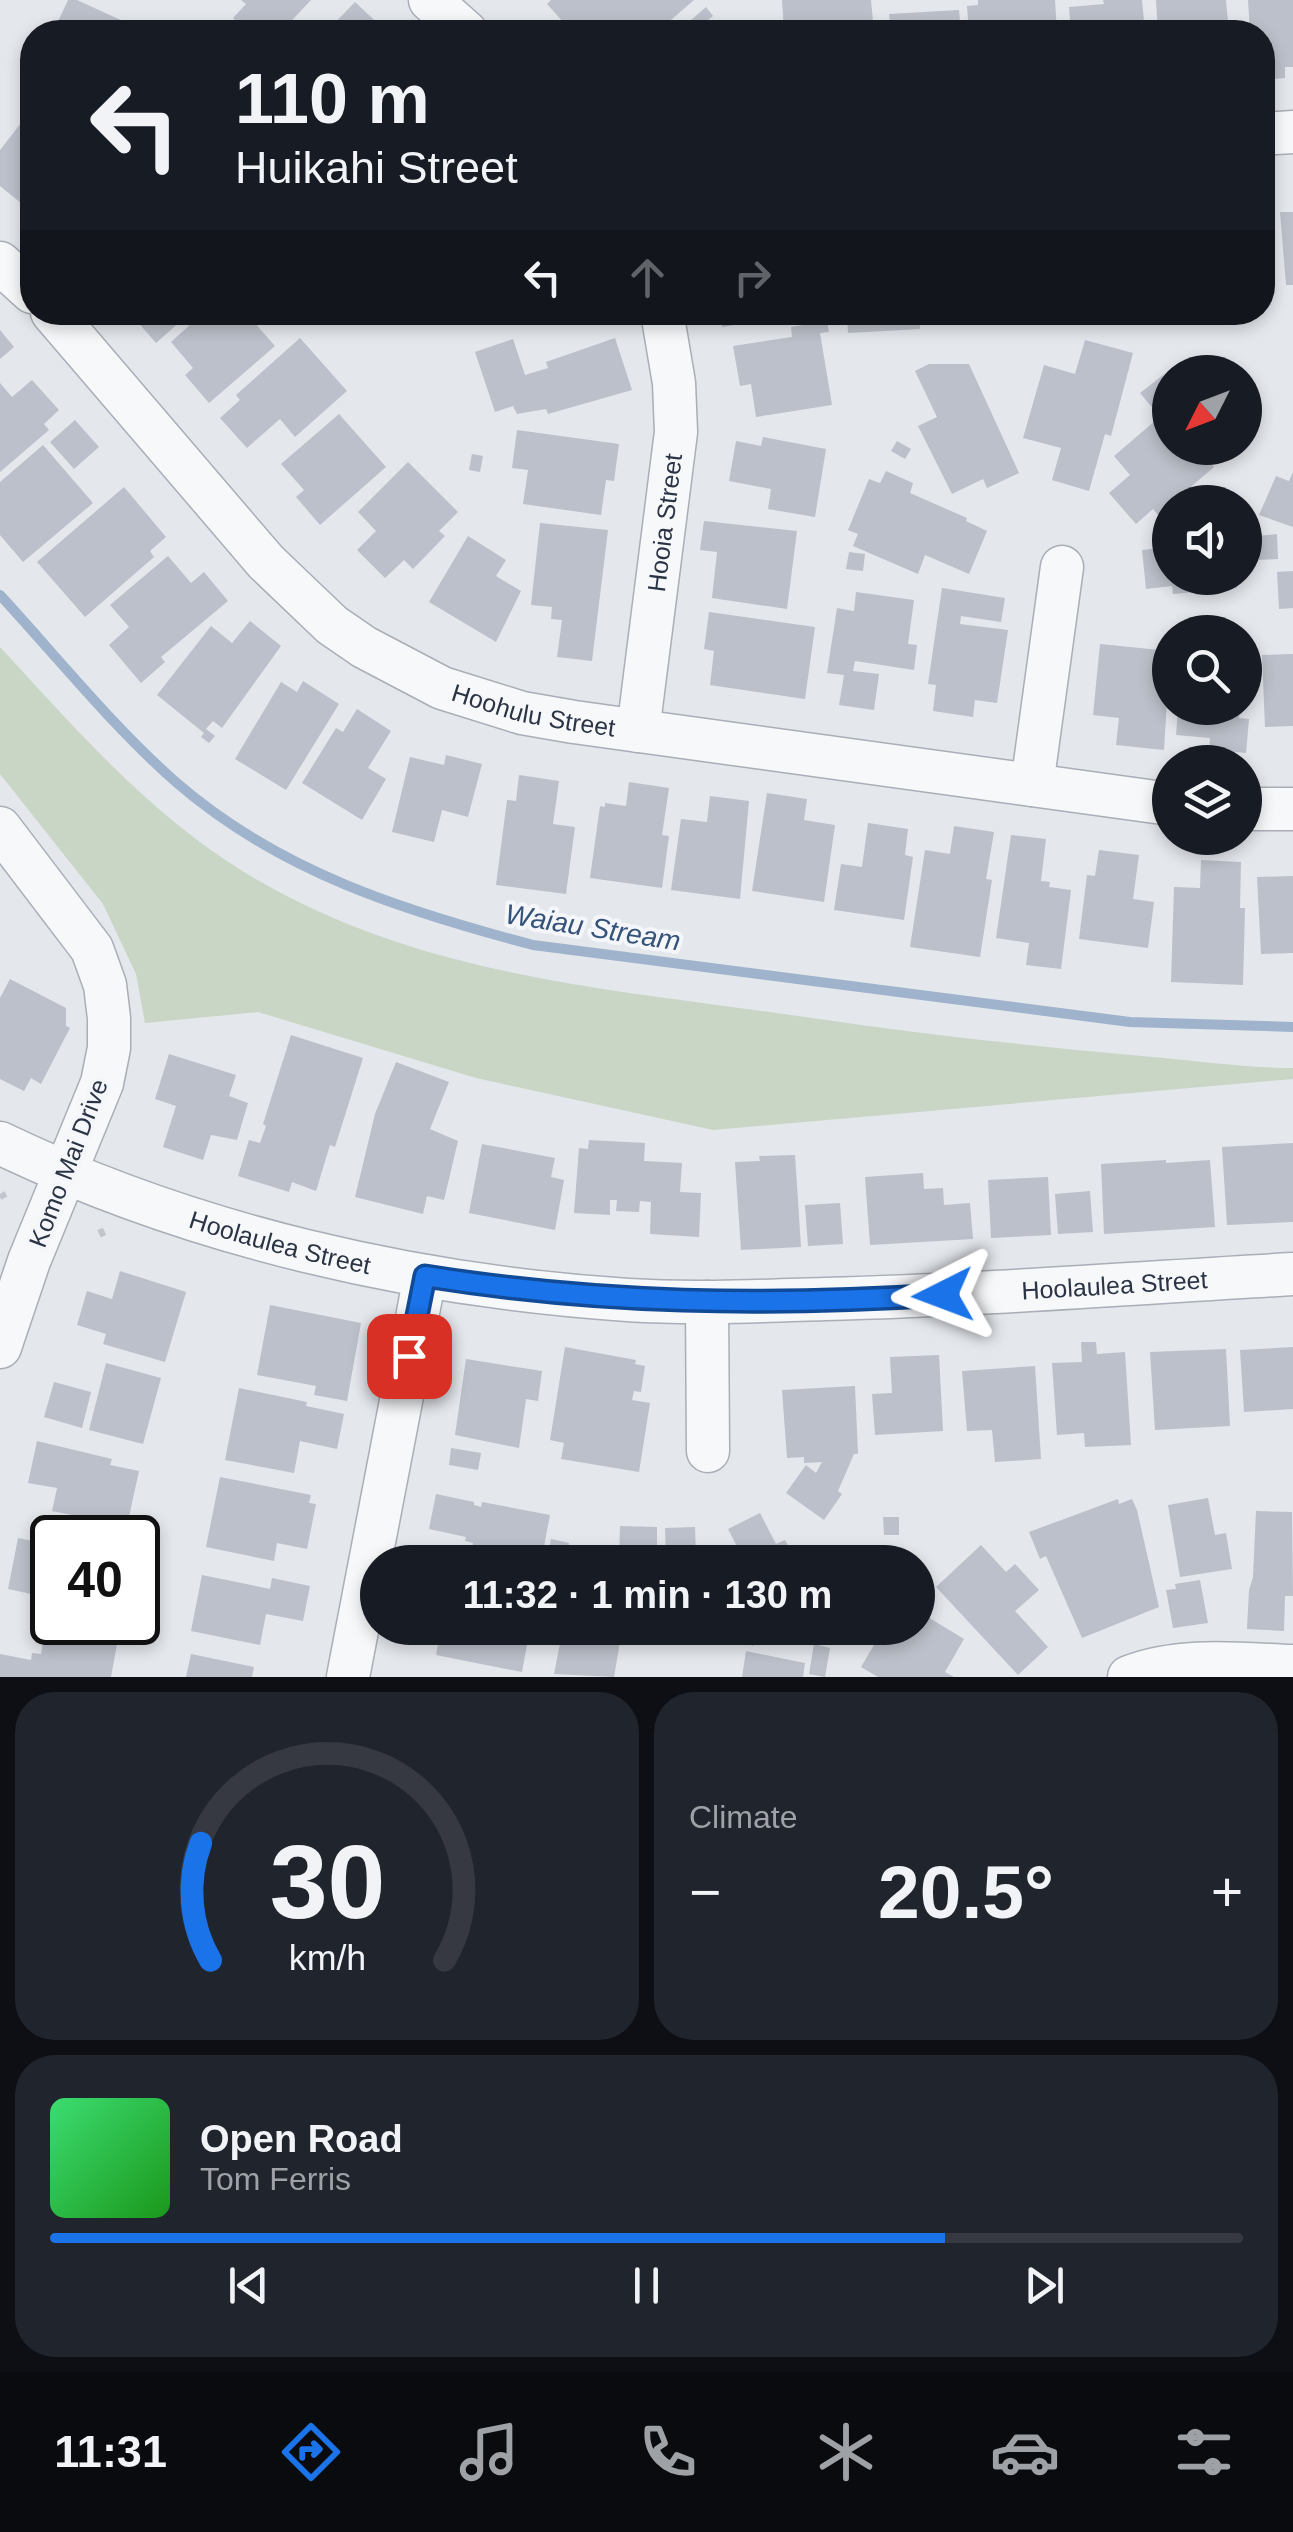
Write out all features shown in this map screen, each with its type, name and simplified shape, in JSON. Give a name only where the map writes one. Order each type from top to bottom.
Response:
[{"type":"street","points":[[430,0],[452,20]]},
{"type":"street","points":[[0,264],[20,282]]},
{"type":"street","name":"Hoohulu Street","points":[[63,325],[266,562],[332,624],[442,688],[539,716],[1152,802]]},
{"type":"street","name":"Hooia Street","points":[[638,731],[676,432],[674,383],[664,325]]},
{"type":"street","points":[[1032,785],[1062,567]]},
{"type":"street","points":[[1262,809],[1293,809]]},
{"type":"street","name":"Komo Mai Drive","points":[[0,828],[92,949],[105,985],[109,1048],[102,1083],[29,1261],[0,1347]]},
{"type":"street","name":"Hoolaulea Street","points":[[0,1144],[205,1222],[425,1276],[552,1294],[708,1302],[904,1298],[1293,1274]]},
{"type":"street","points":[[348,1677],[425,1276]]},
{"type":"street","points":[[708,1302],[708,1452]]},
{"type":"street","points":[[1129,1677],[1171,1666],[1214,1663],[1293,1666]]},
{"type":"path","points":[[100,1229],[105,1238]]},
{"type":"green space","points":[[0,647],[114,768],[209,849],[311,908],[380,936],[451,958],[596,988],[980,1040],[1293,1068],[1293,1079],[713,1130],[476,1078],[258,1012],[145,1023],[136,974],[103,904],[0,774]]},
{"type":"building","points":[[68,0],[77,0],[121,20],[59,20]]},
{"type":"building","points":[[241,0],[311,0],[292,20],[235,20],[233,18],[246,4]]},
{"type":"building","points":[[551,0],[694,0],[671,20],[561,20],[547,4]]},
{"type":"building","points":[[782,0],[871,0],[873,20],[783,20]]},
{"type":"building","points":[[978,0],[1055,0],[1056,20],[968,20],[967,6],[978,5]]},
{"type":"building","points":[[1103,0],[1142,0],[1144,20],[1070,20],[1069,7],[1104,4]]},
{"type":"building","points":[[1156,0],[1226,0],[1228,20],[1157,20]]},
{"type":"building","points":[[1248,0],[1293,0],[1293,67],[1285,67],[1285,78],[1275,79],[1275,20],[1249,20]]},
{"type":"building","points":[[355,2],[374,20],[338,20]]},
{"type":"building","points":[[706,7],[713,16],[708,20],[691,20]]},
{"type":"building","points":[[959,10],[960,20],[890,20],[889,14]]},
{"type":"building","points":[[20,124],[20,202],[0,186],[0,150]]},
{"type":"building","points":[[1280,212],[1293,212],[1293,285],[1286,285]]},
{"type":"building","points":[[140,325],[176,325],[156,343]]},
{"type":"building","points":[[190,325],[256,325],[275,346],[209,403],[185,375],[193,368],[171,342]]},
{"type":"building","points":[[828,325],[829,332],[820,333],[832,405],[756,417],[751,384],[740,386],[733,346],[792,337],[791,327]]},
{"type":"building","points":[[848,325],[920,325],[920,329],[848,333]]},
{"type":"building","points":[[0,330],[14,347],[0,359]]},
{"type":"building","points":[[300,338],[347,391],[295,437],[280,419],[247,448],[220,418],[240,400],[236,395]]},
{"type":"building","points":[[615,338],[632,390],[548,414],[546,409],[517,414],[513,406],[495,412],[475,352],[513,339],[525,375],[548,368],[546,362]]},
{"type":"building","points":[[1085,340],[1133,353],[1111,436],[1105,434],[1089,491],[1052,480],[1061,448],[1023,438],[1044,365],[1075,374]]},
{"type":"building","points":[[929,364],[969,364],[1019,473],[987,488],[983,479],[952,494],[918,426],[937,417],[915,371]]},
{"type":"building","points":[[32,380],[59,410],[44,424],[49,430],[0,472],[0,383],[12,397]]},
{"type":"building","points":[[1152,384],[1152,407],[1140,393]]},
{"type":"building","points":[[339,414],[386,467],[320,525],[296,497],[304,490],[281,464]]},
{"type":"building","points":[[75,420],[99,447],[74,469],[50,442]]},
{"type":"building","points":[[1152,423],[1152,465],[1214,467],[1193,485],[1152,485],[1152,510],[1136,524],[1109,493],[1130,475],[1114,456]]},
{"type":"building","points":[[517,430],[619,444],[614,481],[606,480],[601,515],[523,504],[528,470],[512,468]]},
{"type":"building","points":[[763,437],[826,449],[815,517],[768,509],[771,489],[729,481],[736,441],[761,446]]},
{"type":"building","points":[[897,441],[911,449],[905,459],[891,451]]},
{"type":"building","points":[[43,445],[93,503],[23,562],[0,535],[0,482]]},
{"type":"building","points":[[472,454],[483,456],[480,472],[469,470]]},
{"type":"building","points":[[408,462],[458,512],[439,531],[445,536],[413,569],[404,560],[385,578],[357,550],[376,531],[358,512]]},
{"type":"building","points":[[886,471],[913,483],[910,493],[987,531],[969,574],[925,555],[918,574],[853,546],[858,534],[848,530],[869,479],[880,483]]},
{"type":"building","points":[[1293,472],[1293,527],[1262,516],[1276,476],[1289,481]]},
{"type":"building","points":[[124,487],[166,537],[150,551],[154,557],[85,617],[37,562]]},
{"type":"building","points":[[704,521],[797,531],[787,609],[712,598],[717,552],[700,550]]},
{"type":"building","points":[[540,523],[608,530],[592,661],[557,657],[562,620],[551,619],[552,607],[531,605]]},
{"type":"building","points":[[1277,534],[1278,559],[1262,560],[1262,536]]},
{"type":"building","points":[[468,536],[506,560],[496,576],[521,591],[496,642],[429,602]]},
{"type":"building","points":[[1152,549],[1152,588],[1146,589],[1142,550]]},
{"type":"building","points":[[849,552],[865,554],[863,571],[846,569]]},
{"type":"building","points":[[168,556],[191,583],[204,572],[228,601],[161,657],[165,662],[141,683],[109,645],[129,627],[110,605]]},
{"type":"building","points":[[1293,571],[1293,608],[1279,609],[1277,572]]},
{"type":"building","points":[[942,588],[1005,598],[1001,622],[961,616],[960,624],[1008,630],[997,703],[975,700],[973,717],[933,711],[936,685],[928,684]]},
{"type":"building","points":[[856,592],[914,600],[908,644],[917,645],[914,670],[855,661],[853,671],[879,674],[874,710],[839,705],[844,675],[827,673],[837,608],[854,611]]},
{"type":"building","points":[[709,612],[815,627],[805,699],[710,685],[714,651],[704,649]]},
{"type":"building","points":[[250,621],[281,646],[222,728],[213,721],[206,729],[215,736],[209,743],[201,737],[204,733],[157,695],[211,626],[232,643]]},
{"type":"building","points":[[1100,644],[1152,649],[1152,725],[1166,725],[1164,745],[1152,745],[1152,749],[1116,745],[1119,718],[1093,715]]},
{"type":"building","points":[[1293,654],[1293,726],[1265,727],[1262,655]]},
{"type":"building","points":[[303,681],[339,704],[286,790],[235,759],[281,682],[297,692]]},
{"type":"building","points":[[357,709],[391,731],[368,768],[386,779],[362,820],[302,783],[336,728],[343,732]]},
{"type":"building","points":[[1177,725],[1248,725],[1247,745],[1209,745],[1210,738],[1176,735]]},
{"type":"building","points":[[446,755],[482,764],[468,817],[442,810],[434,842],[392,832],[410,757],[444,765]]},
{"type":"building","points":[[519,775],[559,781],[553,824],[575,827],[566,894],[496,885],[507,800],[516,801]]},
{"type":"building","points":[[629,782],[669,788],[662,835],[669,836],[662,888],[590,878],[600,806],[626,806]]},
{"type":"building","points":[[767,793],[807,799],[804,820],[835,825],[824,902],[752,891]]},
{"type":"building","points":[[710,796],[749,801],[740,899],[671,890],[681,819],[707,822]]},
{"type":"building","points":[[868,823],[908,829],[905,855],[913,857],[904,920],[834,910],[841,864],[862,867]]},
{"type":"building","points":[[954,826],[994,832],[986,879],[992,880],[980,957],[910,947],[925,850],[950,854]]},
{"type":"building","points":[[1011,835],[1046,839],[1041,881],[1050,882],[1049,887],[1071,890],[1061,969],[1026,965],[1029,943],[996,938]]},
{"type":"building","points":[[1099,850],[1139,855],[1133,899],[1154,902],[1148,948],[1079,939],[1087,875],[1095,876]]},
{"type":"building","points":[[1201,860],[1241,862],[1240,908],[1245,908],[1243,985],[1171,982],[1174,887],[1200,888]]},
{"type":"building","points":[[1293,876],[1293,953],[1261,954],[1257,877]]},
{"type":"building","points":[[10,979],[66,1008],[66,1026],[70,1028],[41,1084],[31,1078],[24,1091],[0,1079],[0,998]]},
{"type":"building","points":[[291,1035],[363,1058],[335,1147],[330,1145],[316,1191],[292,1182],[289,1192],[238,1176],[249,1140],[260,1143]]},
{"type":"building","points":[[169,1054],[236,1075],[229,1096],[248,1103],[237,1140],[211,1135],[203,1160],[163,1147],[176,1106],[155,1099]]},
{"type":"building","points":[[396,1062],[449,1082],[430,1129],[458,1141],[444,1200],[427,1196],[423,1214],[355,1197],[375,1114]]},
{"type":"building","points":[[589,1140],[645,1143],[644,1161],[682,1163],[680,1192],[701,1193],[699,1237],[650,1234],[651,1202],[640,1201],[639,1212],[616,1211],[617,1200],[610,1200],[610,1215],[574,1213],[579,1148],[588,1149]]},
{"type":"building","points":[[1293,1143],[1293,1222],[1227,1225],[1222,1147]]},
{"type":"building","points":[[482,1144],[555,1158],[551,1177],[564,1180],[555,1230],[469,1213]]},
{"type":"building","points":[[795,1155],[801,1247],[741,1250],[735,1162],[760,1161],[759,1156]]},
{"type":"building","points":[[1210,1160],[1215,1227],[1104,1234],[1101,1164]]},
{"type":"building","points":[[923,1173],[924,1189],[943,1188],[944,1205],[970,1203],[973,1239],[870,1245],[865,1177]]},
{"type":"building","points":[[1048,1177],[1051,1235],[991,1238],[988,1180]]},
{"type":"building","points":[[1090,1191],[1093,1232],[1058,1234],[1055,1194]]},
{"type":"building","points":[[840,1203],[843,1244],[808,1246],[805,1205]]},
{"type":"building","points":[[120,1271],[186,1292],[165,1362],[103,1344],[106,1334],[77,1325],[87,1291],[112,1299]]},
{"type":"building","points":[[270,1305],[361,1323],[347,1401],[314,1395],[316,1386],[257,1375]]},
{"type":"building","points":[[1081,1342],[1096,1342],[1097,1354],[1125,1352],[1131,1445],[1085,1447],[1084,1433],[1057,1435],[1052,1363],[1082,1362]]},
{"type":"building","points":[[565,1347],[636,1360],[635,1364],[645,1366],[641,1392],[634,1391],[632,1400],[650,1403],[639,1472],[561,1459],[564,1443],[550,1440]]},
{"type":"building","points":[[1293,1347],[1293,1409],[1244,1412],[1240,1350]]},
{"type":"building","points":[[1226,1349],[1230,1426],[1155,1430],[1150,1352]]},
{"type":"building","points":[[939,1355],[943,1431],[875,1435],[872,1394],[892,1393],[890,1357]]},
{"type":"building","points":[[466,1359],[542,1371],[538,1401],[526,1399],[519,1448],[455,1435]]},
{"type":"building","points":[[106,1363],[161,1378],[143,1444],[89,1430]]},
{"type":"building","points":[[1035,1366],[1041,1459],[995,1462],[992,1430],[967,1431],[962,1371]]},
{"type":"building","points":[[54,1382],[91,1392],[82,1428],[44,1417]]},
{"type":"building","points":[[855,1386],[858,1454],[854,1454],[838,1491],[842,1494],[824,1520],[786,1493],[806,1465],[816,1473],[822,1462],[804,1463],[804,1457],[787,1458],[782,1390]]},
{"type":"building","points":[[239,1388],[344,1414],[337,1449],[300,1441],[294,1473],[225,1460]]},
{"type":"building","points":[[37,1441],[112,1459],[110,1465],[139,1471],[129,1515],[52,1511],[57,1488],[28,1483]]},
{"type":"building","points":[[451,1448],[481,1453],[478,1470],[449,1465]]},
{"type":"building","points":[[220,1477],[311,1495],[309,1503],[316,1504],[307,1549],[277,1543],[274,1561],[206,1547]]},
{"type":"building","points":[[436,1494],[481,1507],[482,1502],[550,1515],[544,1545],[473,1545],[465,1541],[466,1537],[429,1529]]},
{"type":"building","points":[[1208,1498],[1215,1535],[1226,1533],[1232,1569],[1180,1577],[1168,1505]]},
{"type":"building","points":[[1118,1499],[1119,1504],[1132,1499],[1137,1510],[1159,1607],[1082,1638],[1046,1556],[1040,1559],[1029,1532]]},
{"type":"building","points":[[1256,1511],[1292,1512],[1293,1596],[1285,1596],[1284,1631],[1247,1629]]},
{"type":"building","points":[[760,1513],[776,1544],[785,1540],[788,1545],[736,1545],[728,1529]]},
{"type":"building","points":[[883,1517],[899,1517],[899,1535],[884,1535]]},
{"type":"building","points":[[620,1526],[657,1527],[657,1545],[619,1545]]},
{"type":"building","points":[[695,1527],[696,1545],[666,1545],[665,1528]]},
{"type":"building","points":[[18,1538],[30,1540],[30,1594],[8,1589]]},
{"type":"building","points":[[551,1539],[569,1543],[569,1545],[550,1545]]},
{"type":"building","points":[[981,1545],[1006,1572],[1015,1564],[1039,1590],[1015,1611],[1048,1647],[1018,1675],[936,1587]]},
{"type":"building","points":[[202,1575],[270,1589],[272,1578],[310,1586],[303,1621],[266,1614],[260,1645],[191,1631]]},
{"type":"building","points":[[1200,1580],[1208,1623],[1173,1628],[1166,1590],[1176,1589],[1175,1584]]},
{"type":"building","points":[[935,1621],[964,1639],[945,1672],[954,1677],[878,1677],[861,1667],[874,1645],[935,1645]]},
{"type":"building","points":[[43,1645],[117,1645],[111,1677],[0,1677],[0,1654],[31,1660],[32,1653],[41,1654]]},
{"type":"building","points":[[438,1645],[527,1645],[522,1672],[436,1655]]},
{"type":"building","points":[[560,1645],[619,1645],[614,1677],[554,1674]]},
{"type":"building","points":[[814,1645],[830,1648],[825,1677],[809,1674]]},
{"type":"building","points":[[746,1651],[805,1663],[803,1677],[742,1677]]},
{"type":"building","points":[[191,1654],[254,1667],[252,1677],[186,1677]]},
{"type":"waterway","name":"Waiau Stream","points":[[0,595],[130,739],[217,814],[258,841],[345,885],[437,918],[533,945],[1130,1022],[1293,1027]]},
{"type":"route","points":[[409,1356],[425,1276],[552,1294],[630,1300],[708,1302],[943,1295]]}]
